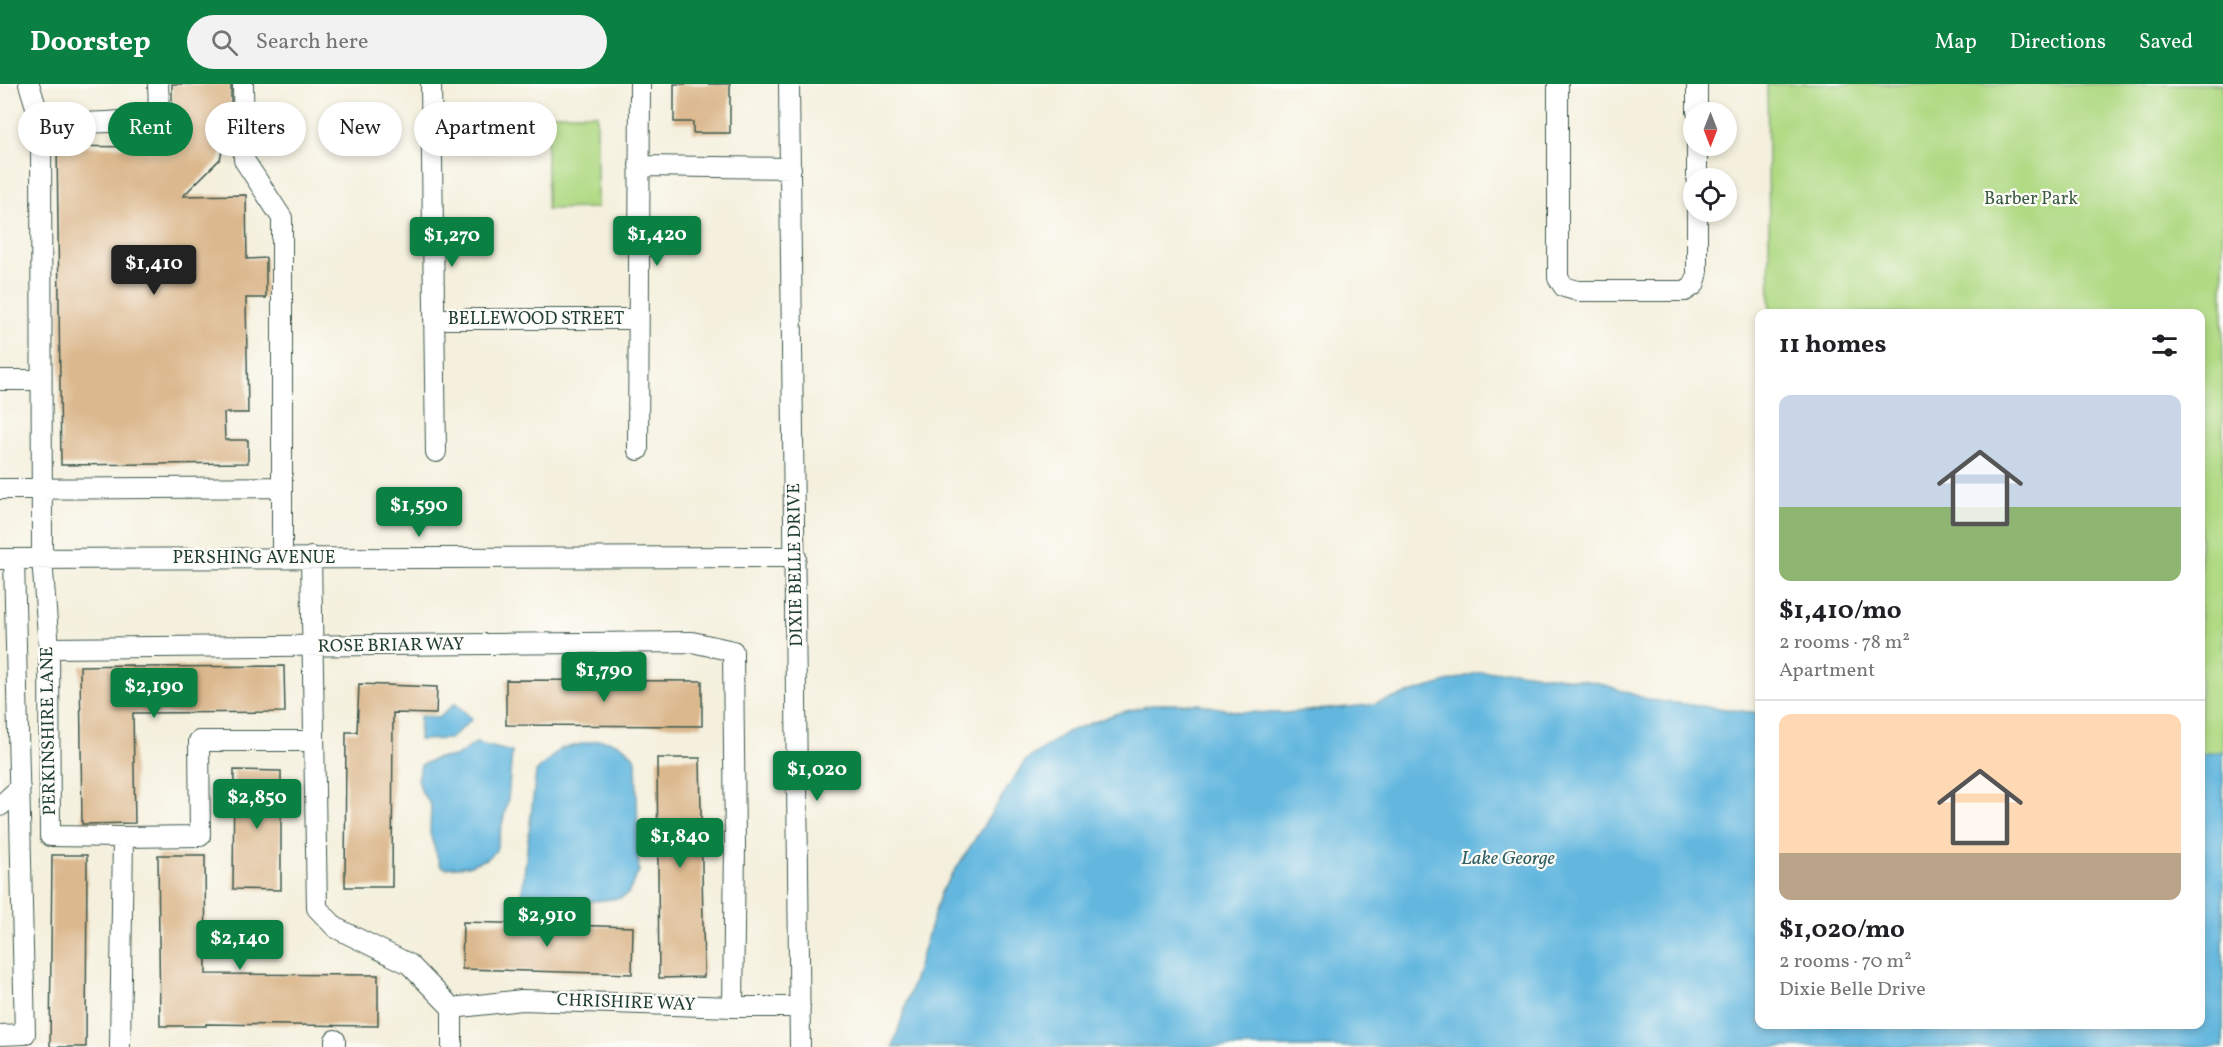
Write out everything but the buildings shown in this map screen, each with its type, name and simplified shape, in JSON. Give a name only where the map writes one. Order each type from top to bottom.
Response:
[{"type":"street","name":"PERKINSHIRE LANE","points":[[29,84],[35,102]]},
{"type":"street","points":[[96,122],[131,121],[146,117],[156,110],[158,84]]},
{"type":"street","points":[[243,84],[244,160],[282,219],[282,557]]},
{"type":"street","points":[[431,84],[436,452]]},
{"type":"street","points":[[638,450],[640,84]]},
{"type":"street","name":"DIXIE BELLE DRIVE","points":[[789,84],[800,1047]]},
{"type":"street","points":[[1558,84],[1558,278],[1564,287],[1578,291],[1685,291],[1694,285],[1696,276],[1696,222]]},
{"type":"street","points":[[1696,84],[1696,102]]},
{"type":"street","name":"PERKINSHIRE LANE","points":[[41,156],[42,559],[49,648],[50,836],[123,837]]},
{"type":"street","points":[[639,166],[791,168]]},
{"type":"street","name":"BELLEWOOD STREET","points":[[434,319],[638,319]]},
{"type":"street","points":[[0,380],[41,380]]},
{"type":"street","points":[[0,489],[282,487]]},
{"type":"street","points":[[311,557],[317,908],[336,928],[409,964],[452,1008],[452,1047]]},
{"type":"street","name":"PERSHING AVENUE","points":[[7,559],[796,557]]},
{"type":"street","points":[[0,1035],[25,1034],[20,788],[7,559]]},
{"type":"street","name":"ROSE BRIAR WAY","points":[[49,648],[692,642],[733,651],[735,846],[733,1007]]},
{"type":"street","points":[[120,1047],[123,837],[200,836],[199,741],[313,741]]},
{"type":"street","points":[[0,806],[20,788]]},
{"type":"street","name":"CHRISHIRE WAY","points":[[452,1008],[522,1000],[800,1007]]},
{"type":"green space","name":"Barber Park","points":[[1767,84],[2223,84],[2223,1047],[2205,1029],[2205,309],[1770,309]]},
{"type":"green space","points":[[557,114],[597,114],[597,208],[547,209],[547,156],[557,156]]},
{"type":"water","name":"Lake George","points":[[1512,671],[1596,682],[1650,700],[1755,713],[1755,1029],[2205,1029],[2205,754],[2223,752],[2223,1047],[893,1047],[941,892],[1025,761],[1067,732],[1118,713],[1156,704],[1199,704],[1240,712],[1284,713],[1370,705],[1480,672]]},
{"type":"water","points":[[455,703],[472,719],[450,739],[419,740],[420,716],[440,717]]},
{"type":"water","points":[[599,740],[611,741],[620,745],[636,760],[639,871],[628,894],[620,898],[544,907],[522,892],[536,772],[560,749]]},
{"type":"water","points":[[476,743],[512,752],[508,799],[496,851],[486,859],[468,866],[445,868],[440,865],[430,834],[431,805],[422,793],[418,779],[421,765],[437,758],[455,757]]}]
